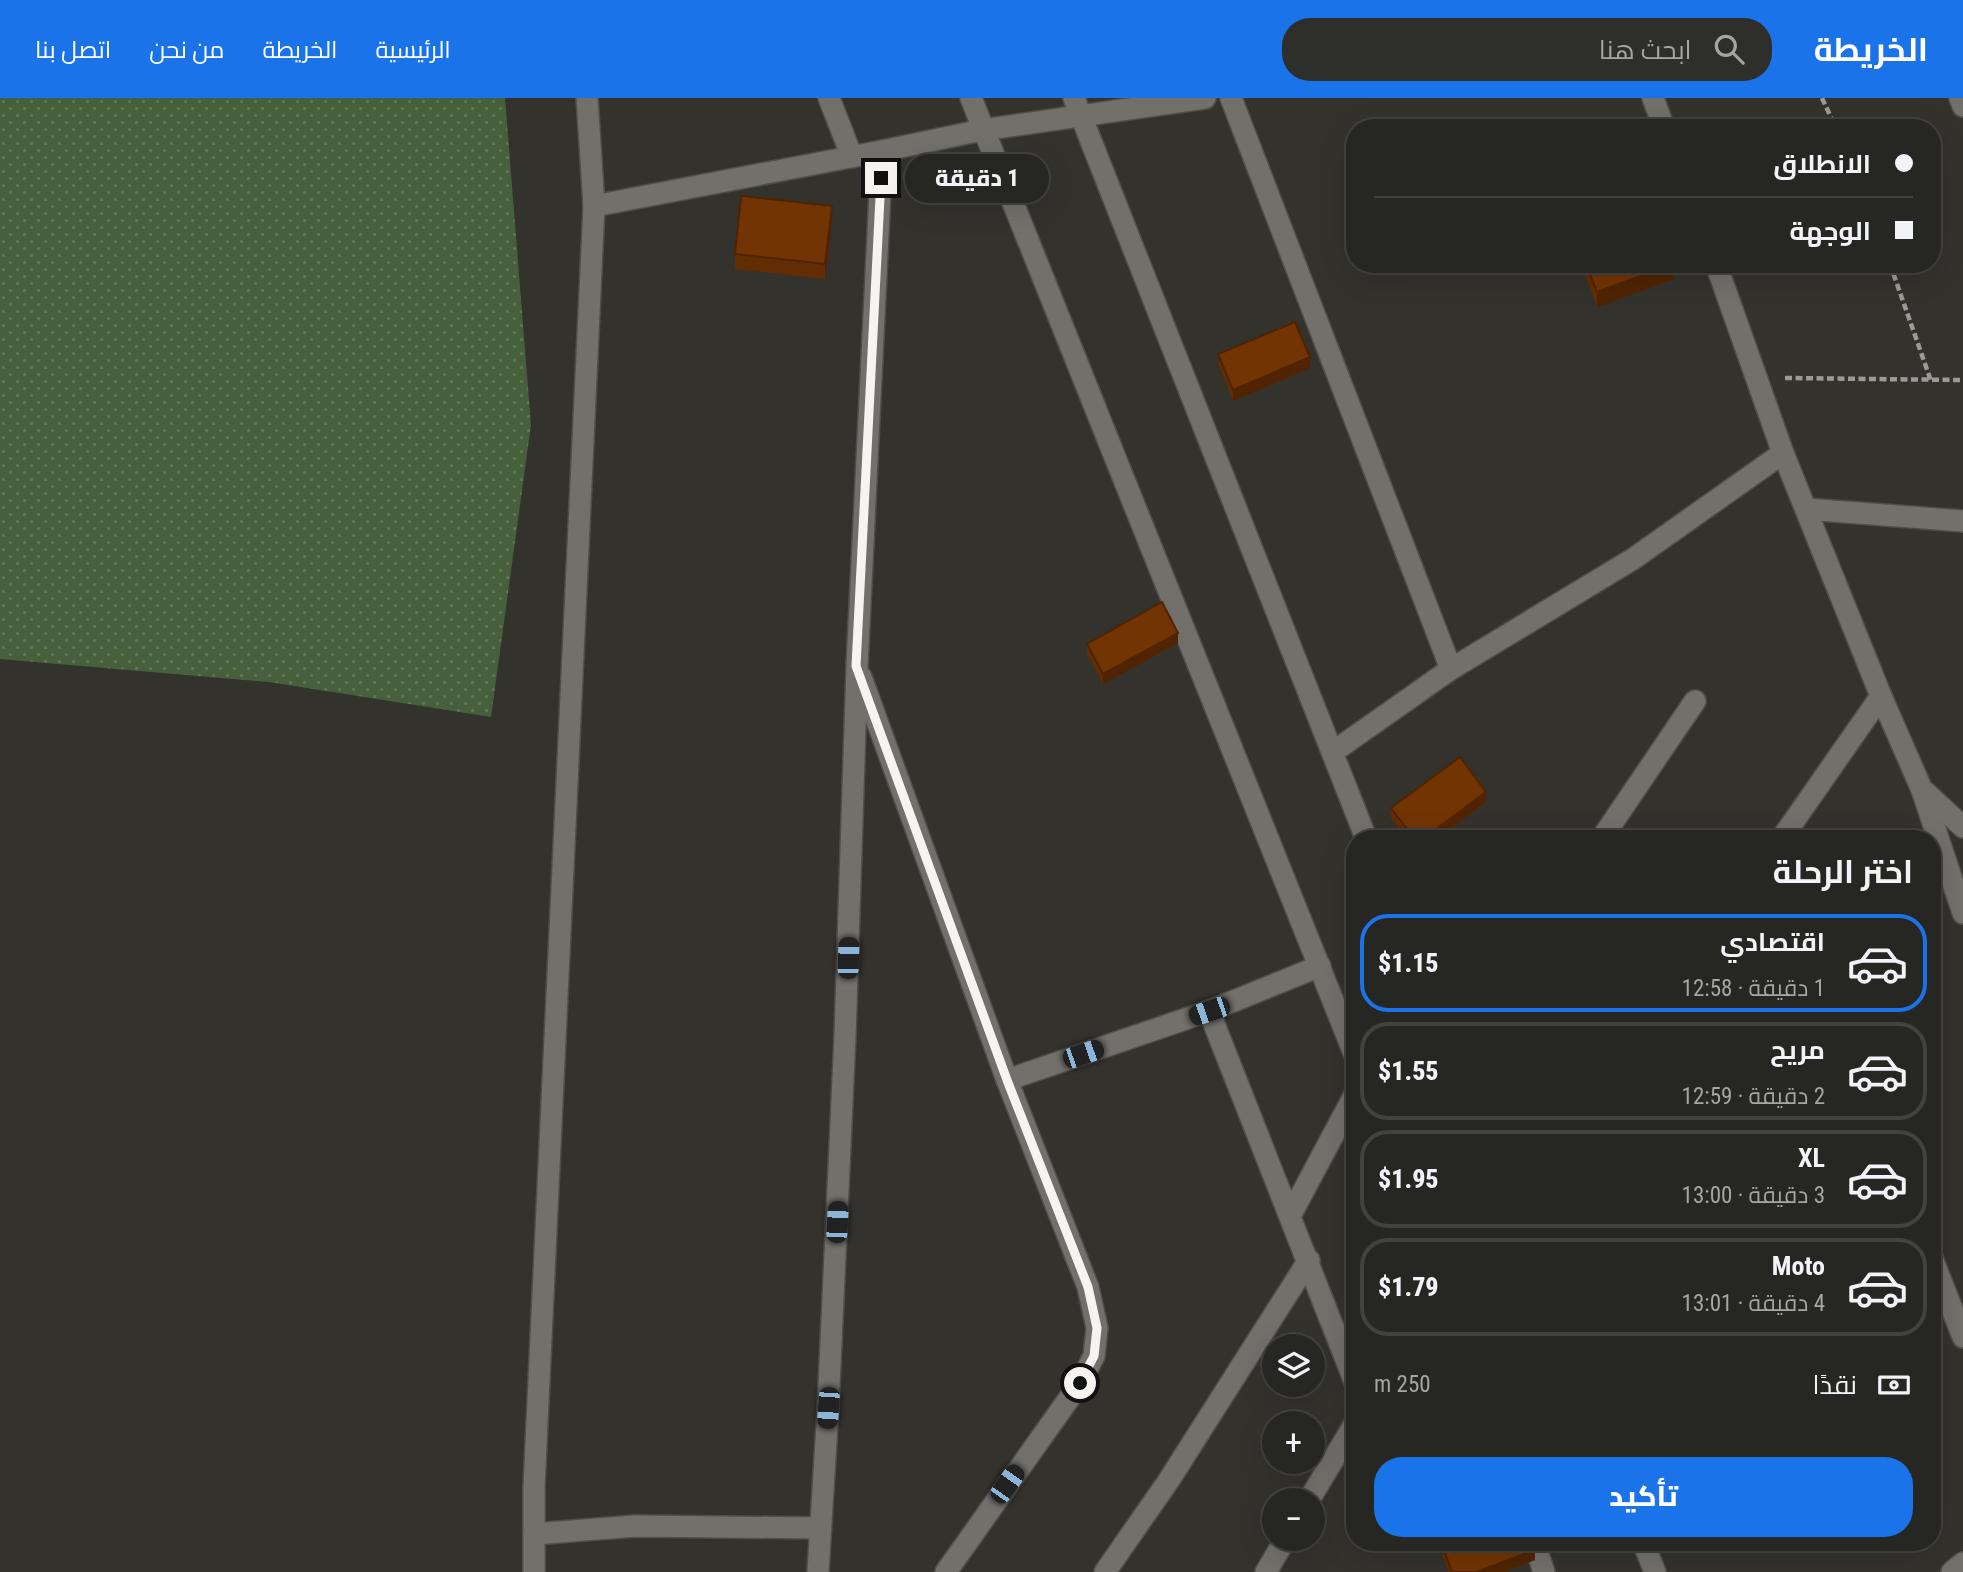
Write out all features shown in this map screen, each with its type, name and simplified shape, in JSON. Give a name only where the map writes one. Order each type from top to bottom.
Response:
[{"type":"street","points":[[534,1572],[535,1459],[594,206],[587,98]]},
{"type":"street","points":[[829,98],[852,157]]},
{"type":"street","points":[[971,98],[1346,1032]]},
{"type":"street","points":[[594,206],[882,151],[1078,107],[1205,98]]},
{"type":"street","points":[[1231,98],[1451,669]]},
{"type":"street","points":[[1653,98],[1661,119]]},
{"type":"street","points":[[1960,98],[1963,106]]},
{"type":"street","points":[[1078,107],[1363,830]]},
{"type":"street","points":[[818,1572],[845,1050],[856,666],[882,151]]},
{"type":"street","points":[[1719,273],[1783,453],[1922,790],[1935,830]]},
{"type":"street","points":[[1333,752],[1451,669],[1633,559],[1783,453]]},
{"type":"street","points":[[1806,509],[1963,521]]},
{"type":"street","points":[[856,666],[1007,1080],[1088,1287],[1097,1328],[1094,1356],[1080,1383],[946,1572]]},
{"type":"street","points":[[1789,830],[1881,696]]},
{"type":"street","points":[[1607,830],[1695,701]]},
{"type":"street","points":[[1922,790],[1963,827]]},
{"type":"street","points":[[1941,847],[1963,913]]},
{"type":"street","points":[[1007,1080],[1209,1011],[1320,965]]},
{"type":"street","points":[[1209,1011],[1346,1359]]},
{"type":"street","points":[[1290,1216],[1346,1112]]},
{"type":"street","points":[[1105,1572],[1168,1480],[1309,1260]]},
{"type":"street","points":[[1941,1281],[1963,1337]]},
{"type":"street","points":[[1316,1488],[1346,1438]]},
{"type":"street","points":[[534,1534],[635,1526],[820,1528]]},
{"type":"street","points":[[1266,1572],[1278,1551]]},
{"type":"street","points":[[1537,1551],[1544,1572]]},
{"type":"street","points":[[1647,1551],[1655,1572]]},
{"type":"street","points":[[1952,1572],[1963,1563]]},
{"type":"path","points":[[1822,98],[1832,119]]},
{"type":"path","points":[[1893,273],[1931,381]]},
{"type":"path","points":[[1756,377],[1963,380]]},
{"type":"green space","points":[[0,98],[505,98],[531,425],[491,717],[269,682],[0,659]]},
{"type":"building","points":[[741,196],[832,206],[825,264],[735,254]]},
{"type":"building","points":[[1590,273],[1649,273],[1597,292]]},
{"type":"building","points":[[1295,322],[1310,357],[1233,390],[1218,354]]},
{"type":"building","points":[[1162,602],[1178,633],[1103,674],[1087,644]]},
{"type":"building","points":[[1460,757],[1486,792],[1435,830],[1408,830],[1391,808]]},
{"type":"building","points":[[1444,1551],[1532,1551],[1476,1572],[1452,1572]]},
{"type":"route","points":[[881,178],[856,666],[1007,1080],[1088,1287],[1097,1328],[1094,1356],[1080,1383]]}]
